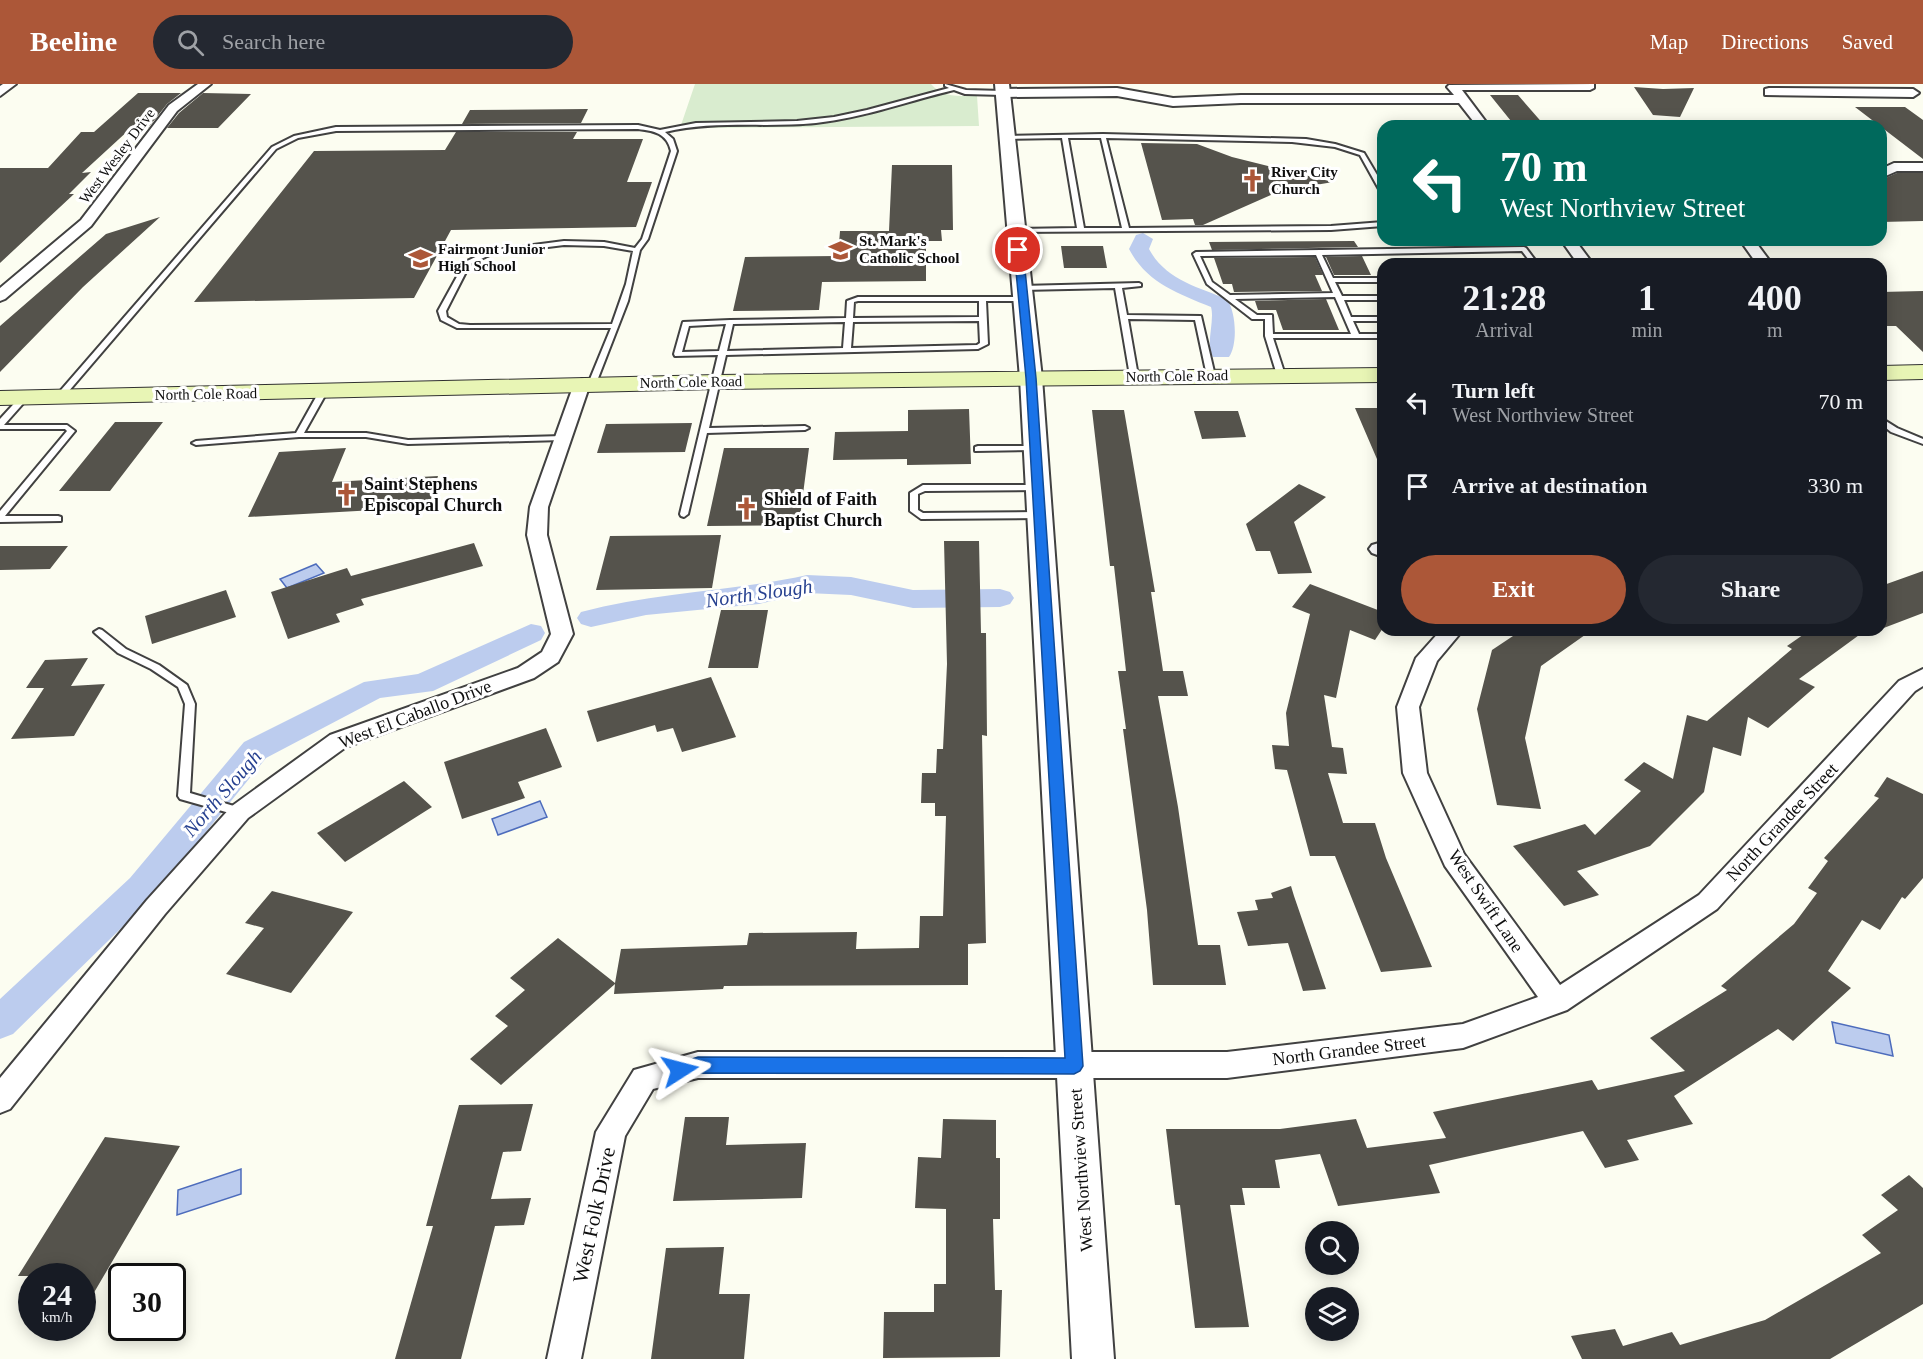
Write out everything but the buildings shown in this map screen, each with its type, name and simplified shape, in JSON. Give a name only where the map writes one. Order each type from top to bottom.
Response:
[{"type":"main road","points":[[1887,373],[1923,372]]},
{"type":"main road","name":"North Cole Road","points":[[0,398],[587,384],[1377,375]]},
{"type":"street","points":[[0,92],[10,84]]},
{"type":"street","name":"West Wesley Drive","points":[[0,296],[86,223],[173,108],[205,84]]},
{"type":"street","points":[[1900,84],[1918,97]]},
{"type":"street","points":[[1452,85],[1590,86]]},
{"type":"street","points":[[1452,85],[1479,120]]},
{"type":"street","points":[[1003,88],[1117,92],[1173,102],[1241,99],[1463,99]]},
{"type":"street","name":"West Northview Street","points":[[1003,88],[1031,378],[1093,1359]]},
{"type":"street","points":[[1769,92],[1918,97]]},
{"type":"street","points":[[1887,171],[1894,167],[1923,167]]},
{"type":"street","name":"West El Caballo Drive","points":[[0,1100],[156,907],[240,812],[338,741],[525,673],[550,657],[562,634],[537,535],[539,507],[563,438],[587,384]]},
{"type":"street","name":"West Swift Lane","points":[[1447,636],[1427,658],[1408,707],[1415,773],[1454,859],[1557,1002]]},
{"type":"street","name":"North Grandee Street","points":[[644,1079],[698,1065],[1227,1065],[1463,1036],[1557,1002],[1708,902],[1907,686],[1923,676]]},
{"type":"street","name":"West Folk Drive","points":[[564,1359],[611,1132],[644,1079]]},
{"type":"lane","points":[[945,84],[965,92],[1003,88]]},
{"type":"lane","points":[[660,132],[688,126],[785,123],[847,118],[954,88]]},
{"type":"lane","points":[[60,397],[274,148],[283,142],[318,131],[336,129],[638,127],[660,132],[673,141],[674,151],[645,239],[636,250],[634,271],[614,326],[587,384]]},
{"type":"lane","points":[[1065,136],[1081,230]]},
{"type":"lane","points":[[1008,137],[1103,136],[1285,140],[1342,147],[1362,154],[1377,180]]},
{"type":"lane","points":[[1103,136],[1126,230]]},
{"type":"lane","points":[[1017,231],[1331,228],[1377,224]]},
{"type":"lane","points":[[614,326],[470,327],[449,322],[444,318],[442,311],[467,263],[490,252],[564,243],[604,244],[636,250]]},
{"type":"lane","points":[[1281,375],[1269,336],[1269,317],[1255,317],[1209,283],[1196,254],[1524,249],[1531,258]]},
{"type":"lane","points":[[1318,253],[1356,336]]},
{"type":"lane","points":[[1331,280],[1377,280]]},
{"type":"lane","points":[[847,349],[851,301],[858,299],[982,299],[1023,293],[1139,285]]},
{"type":"lane","points":[[1118,286],[1134,376]]},
{"type":"lane","points":[[1228,297],[1377,298]]},
{"type":"lane","points":[[982,299],[983,319],[984,344],[978,347],[678,354],[686,324],[983,319]]},
{"type":"lane","points":[[1124,317],[1198,318],[1211,376]]},
{"type":"lane","points":[[1348,319],[1377,319]]},
{"type":"lane","points":[[684,514],[730,322]]},
{"type":"lane","points":[[1269,336],[1377,336]]},
{"type":"lane","points":[[299,435],[323,392]]},
{"type":"lane","points":[[0,425],[24,398]]},
{"type":"lane","points":[[0,425],[67,427],[71,431],[0,518]]},
{"type":"lane","points":[[1887,425],[1894,430],[1923,442]]},
{"type":"lane","points":[[704,432],[805,428]]},
{"type":"lane","points":[[195,443],[299,435],[366,435],[408,442],[563,438]]},
{"type":"lane","points":[[978,449],[1035,448]]},
{"type":"lane","points":[[923,488],[1038,501],[921,516],[914,511],[914,493],[923,488]]},
{"type":"lane","points":[[0,518],[58,519]]},
{"type":"lane","points":[[99,632],[122,651],[154,667],[182,685],[190,704],[184,796],[240,812]]},
{"type":"green space","points":[[695,84],[931,84],[946,94],[977,96],[979,126],[680,128]]},
{"type":"water","points":[[316,564],[324,573],[287,588],[280,579]]},
{"type":"water","points":[[540,801],[547,817],[498,835],[492,819]]},
{"type":"water","points":[[1832,1022],[1889,1035],[1893,1056],[1836,1043]]},
{"type":"water","points":[[241,1169],[241,1194],[177,1215],[178,1190]]},
{"type":"waterway","name":"North Slough","points":[[1143,239],[1139,249],[1145,261],[1162,278],[1220,303],[1223,321],[1221,352]]},
{"type":"waterway","name":"North Slough","points":[[591,618],[646,606],[759,595],[807,584],[851,586],[913,599],[1000,598]]},
{"type":"waterway","name":"North Slough","points":[[0,1023],[142,887],[255,750],[374,689],[423,684],[531,633]]},
{"type":"place","name":"River City Church","points":[[1253,181]]},
{"type":"place","name":"St. Mark's Catholic School","points":[[841,250]]},
{"type":"place","name":"Fairmont Junior High School","points":[[420,258]]},
{"type":"place","name":"Saint Stephens Episcopal Church","points":[[346,494]]},
{"type":"place","name":"Shield of Faith Baptist Church","points":[[746,509]]},
{"type":"route","points":[[680,1070],[698,1065],[1074,1066],[1031,378],[1018,250]]}]
